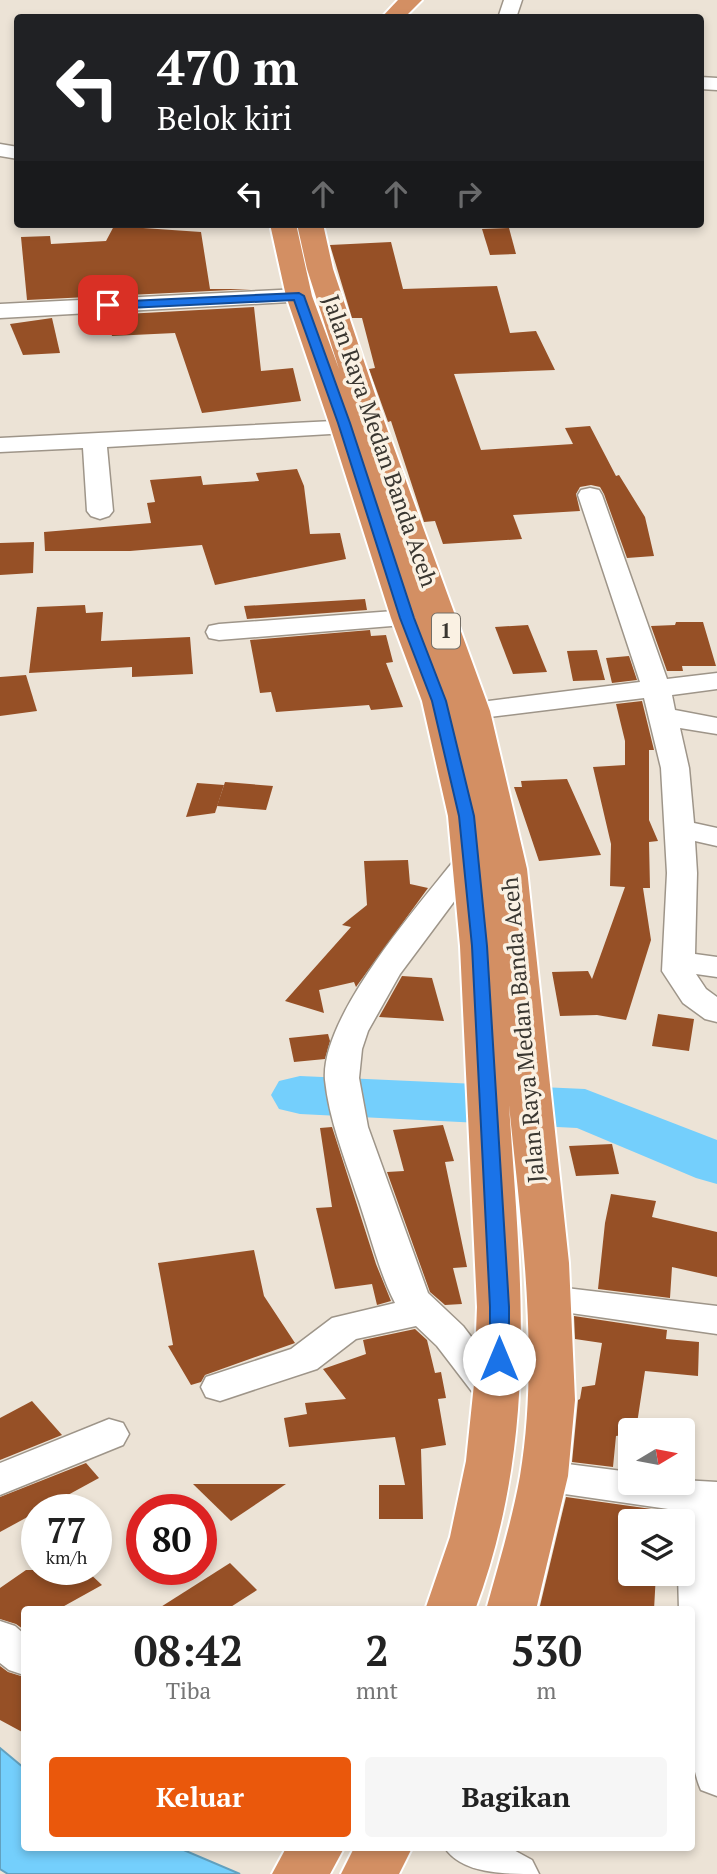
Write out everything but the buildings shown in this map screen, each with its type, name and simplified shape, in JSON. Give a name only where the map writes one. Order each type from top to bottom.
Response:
[{"type":"highway","points":[[395,14],[410,0]]},
{"type":"highway","points":[[416,14],[431,0]]},
{"type":"highway","name":"Jalan Raya Medan Banda Aceh","points":[[285,228],[359,427],[473,711],[476,794],[470,860],[480,946],[505,1051],[512,1150],[500,1307],[497,1396],[489,1469],[470,1551],[451,1606]]},
{"type":"highway","name":"Jalan Raya Medan Banda Aceh","points":[[304,278],[310,228]]},
{"type":"highway","name":"Jalan Raya Medan Banda Aceh","points":[[359,427],[407,618],[508,869],[519,950],[505,1051]]},
{"type":"highway","name":"Jalan Raya Medan Banda Aceh","points":[[512,1150],[549,1299],[551,1400],[544,1476],[512,1606]]},
{"type":"highway","points":[[300,1874],[314,1851]]},
{"type":"highway","points":[[369,1874],[382,1851]]},
{"type":"street","points":[[405,0],[410,0]]},
{"type":"street","points":[[0,311],[304,278]]},
{"type":"street","points":[[0,445],[359,427]]},
{"type":"street","points":[[94,439],[100,511]]},
{"type":"street","points":[[590,495],[656,688],[675,768],[682,873],[677,961],[684,984],[694,996],[717,1012]]},
{"type":"street","points":[[219,632],[407,618]]},
{"type":"street","points":[[473,711],[717,681]]},
{"type":"street","points":[[663,716],[717,726]]},
{"type":"street","points":[[679,829],[717,837]]},
{"type":"street","points":[[470,860],[386,971],[352,1031],[345,1049],[342,1078],[351,1126],[408,1291],[423,1311],[450,1336],[497,1396]]},
{"type":"street","points":[[677,961],[717,967]]},
{"type":"street","points":[[549,1299],[717,1320]]},
{"type":"street","points":[[219,1387],[304,1359],[345,1328],[423,1311]]},
{"type":"street","points":[[0,1480],[109,1434]]},
{"type":"street","points":[[544,1476],[706,1497],[709,1632],[717,1777]]},
{"type":"street","points":[[0,1638],[21,1656]]},
{"type":"street","points":[[474,1851],[516,1874]]},
{"type":"water","points":[[0,1748],[21,1766],[21,1851],[186,1851],[240,1874],[8,1874],[0,1869]]},
{"type":"waterway","points":[[300,1095],[585,1109],[717,1163]]},
{"type":"route","points":[[108,305],[299,296],[344,423],[407,618],[439,701],[466,816],[480,946],[500,1307],[499,1359]]}]
